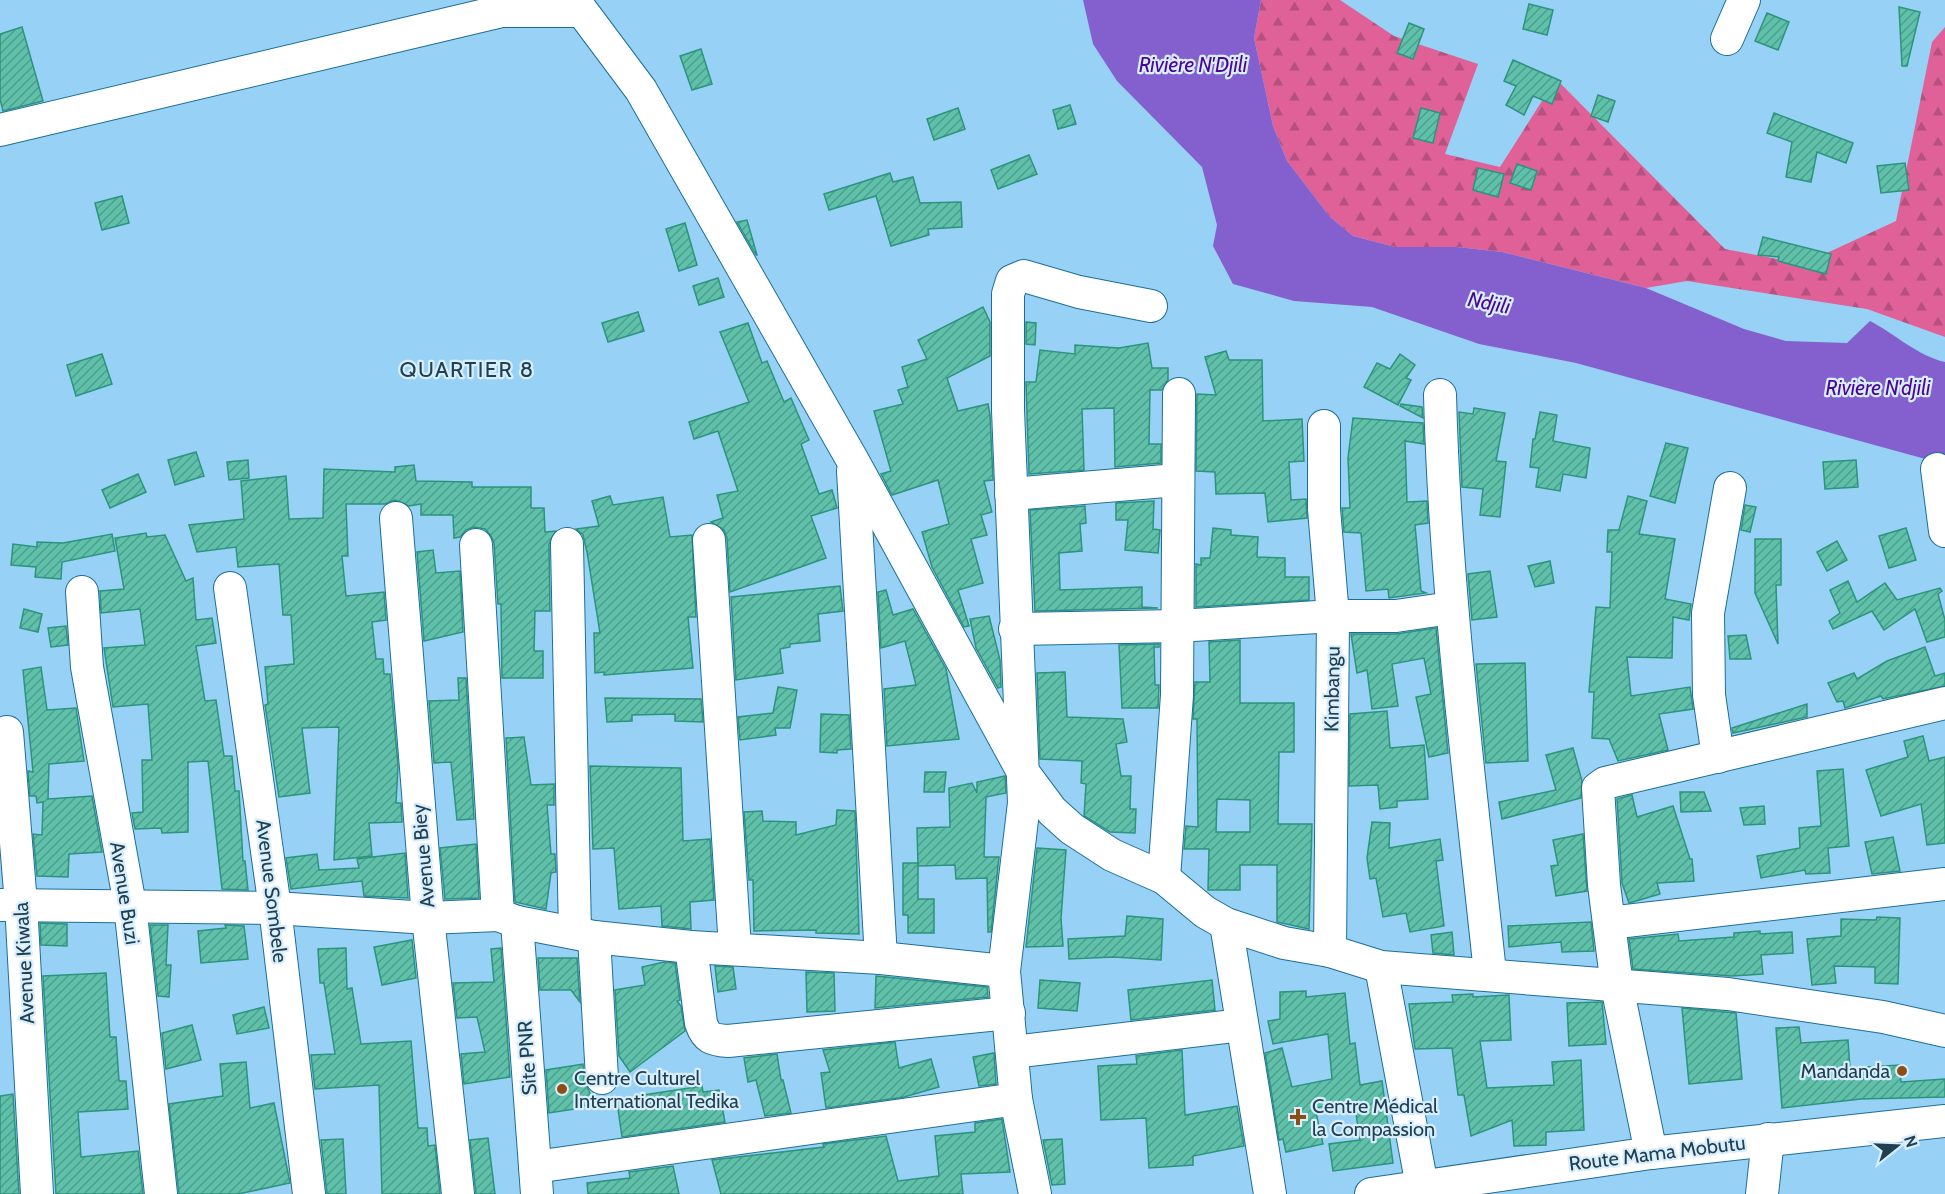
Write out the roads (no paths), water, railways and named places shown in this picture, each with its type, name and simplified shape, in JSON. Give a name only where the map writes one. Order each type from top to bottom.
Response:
[{"type":"street","points":[[1727,39],[1744,0]]},
{"type":"street","points":[[0,130],[502,11],[582,11],[641,90],[853,461],[1023,772],[1052,811],[1072,829],[1112,855],[1164,878],[1205,912],[1226,924],[1284,943],[1330,951],[1381,967],[1490,973],[1728,994],[1883,1017],[1945,1031]]},
{"type":"street","points":[[1035,1194],[1016,1099],[1014,1052],[1004,970],[1024,803],[1015,629],[1008,294],[1012,281],[1024,276],[1079,292],[1151,306]]},
{"type":"street","points":[[1164,878],[1177,695],[1179,394]]},
{"type":"street","points":[[1440,395],[1442,493],[1451,608],[1490,973]]},
{"type":"street","name":"Kimbangu","points":[[1324,426],[1324,509],[1333,616],[1330,951]]},
{"type":"street","points":[[853,461],[881,958]]},
{"type":"street","points":[[1936,469],[1945,531]]},
{"type":"street","points":[[1011,494],[1177,480]]},
{"type":"street","points":[[1718,757],[1709,695],[1708,613],[1731,488]]},
{"type":"street","name":"Avenue Biey","points":[[396,518],[428,918],[458,1194]]},
{"type":"street","points":[[709,540],[735,948]]},
{"type":"street","points":[[567,544],[585,935],[602,1078]]},
{"type":"street","name":"Site PNR","points":[[476,545],[508,919],[536,1181]]},
{"type":"street","name":"Avenue Sombele","points":[[230,588],[275,908],[309,1194]]},
{"type":"street","name":"Avenue Buzi","points":[[82,592],[87,667],[130,905],[161,1194]]},
{"type":"street","points":[[1015,629],[1178,626],[1333,616],[1396,616],[1451,608]]},
{"type":"street","points":[[1652,1153],[1617,986],[1609,923],[1598,788],[1605,783],[1945,703]]},
{"type":"street","name":"Avenue Kiwala","points":[[7,732],[10,905],[37,1194]]},
{"type":"street","points":[[1609,923],[1945,884]]},
{"type":"street","points":[[10,905],[275,908],[428,918],[508,919],[585,935],[691,947],[881,958],[1004,970]]},
{"type":"street","points":[[1226,924],[1270,1194]]},
{"type":"street","points":[[691,947],[700,1023],[704,1033],[711,1040],[728,1041],[1009,1013]]},
{"type":"street","points":[[1381,967],[1422,1186]]},
{"type":"street","points":[[1014,1052],[1242,1025]]},
{"type":"street","points":[[536,1181],[1016,1099]]},
{"type":"street","name":"Route Mama Mobutu","points":[[1371,1194],[1422,1186],[1508,1183],[1652,1153],[1945,1121]]},
{"type":"street","points":[[1762,1194],[1768,1139]]},
{"type":"water","name":"Rivière N'Djili","points":[[1083,0],[1261,0],[1254,38],[1273,126],[1287,161],[1330,217],[1353,236],[1395,247],[1457,247],[1502,252],[1646,288],[1744,329],[1786,341],[1847,343],[1870,321],[1925,355],[1945,362],[1945,454],[1929,460],[1576,363],[1479,344],[1372,307],[1294,301],[1233,284],[1213,246],[1217,225],[1202,167],[1117,81],[1093,44]]},
{"type":"place","name":"Mandanda","points":[[1902,1071]]},
{"type":"place","name":"Centre Culturel International Tedika","points":[[562,1089]]},
{"type":"place","name":"Centre Médical la Compassion","points":[[1298,1117]]},
{"type":"district","name":"QUARTIER 8","points":[[467,369]]},
{"type":"water label","name":"Ndjili","points":[[1489,303]]},
{"type":"water label","name":"Rivière N'djili","points":[[1878,388]]}]
